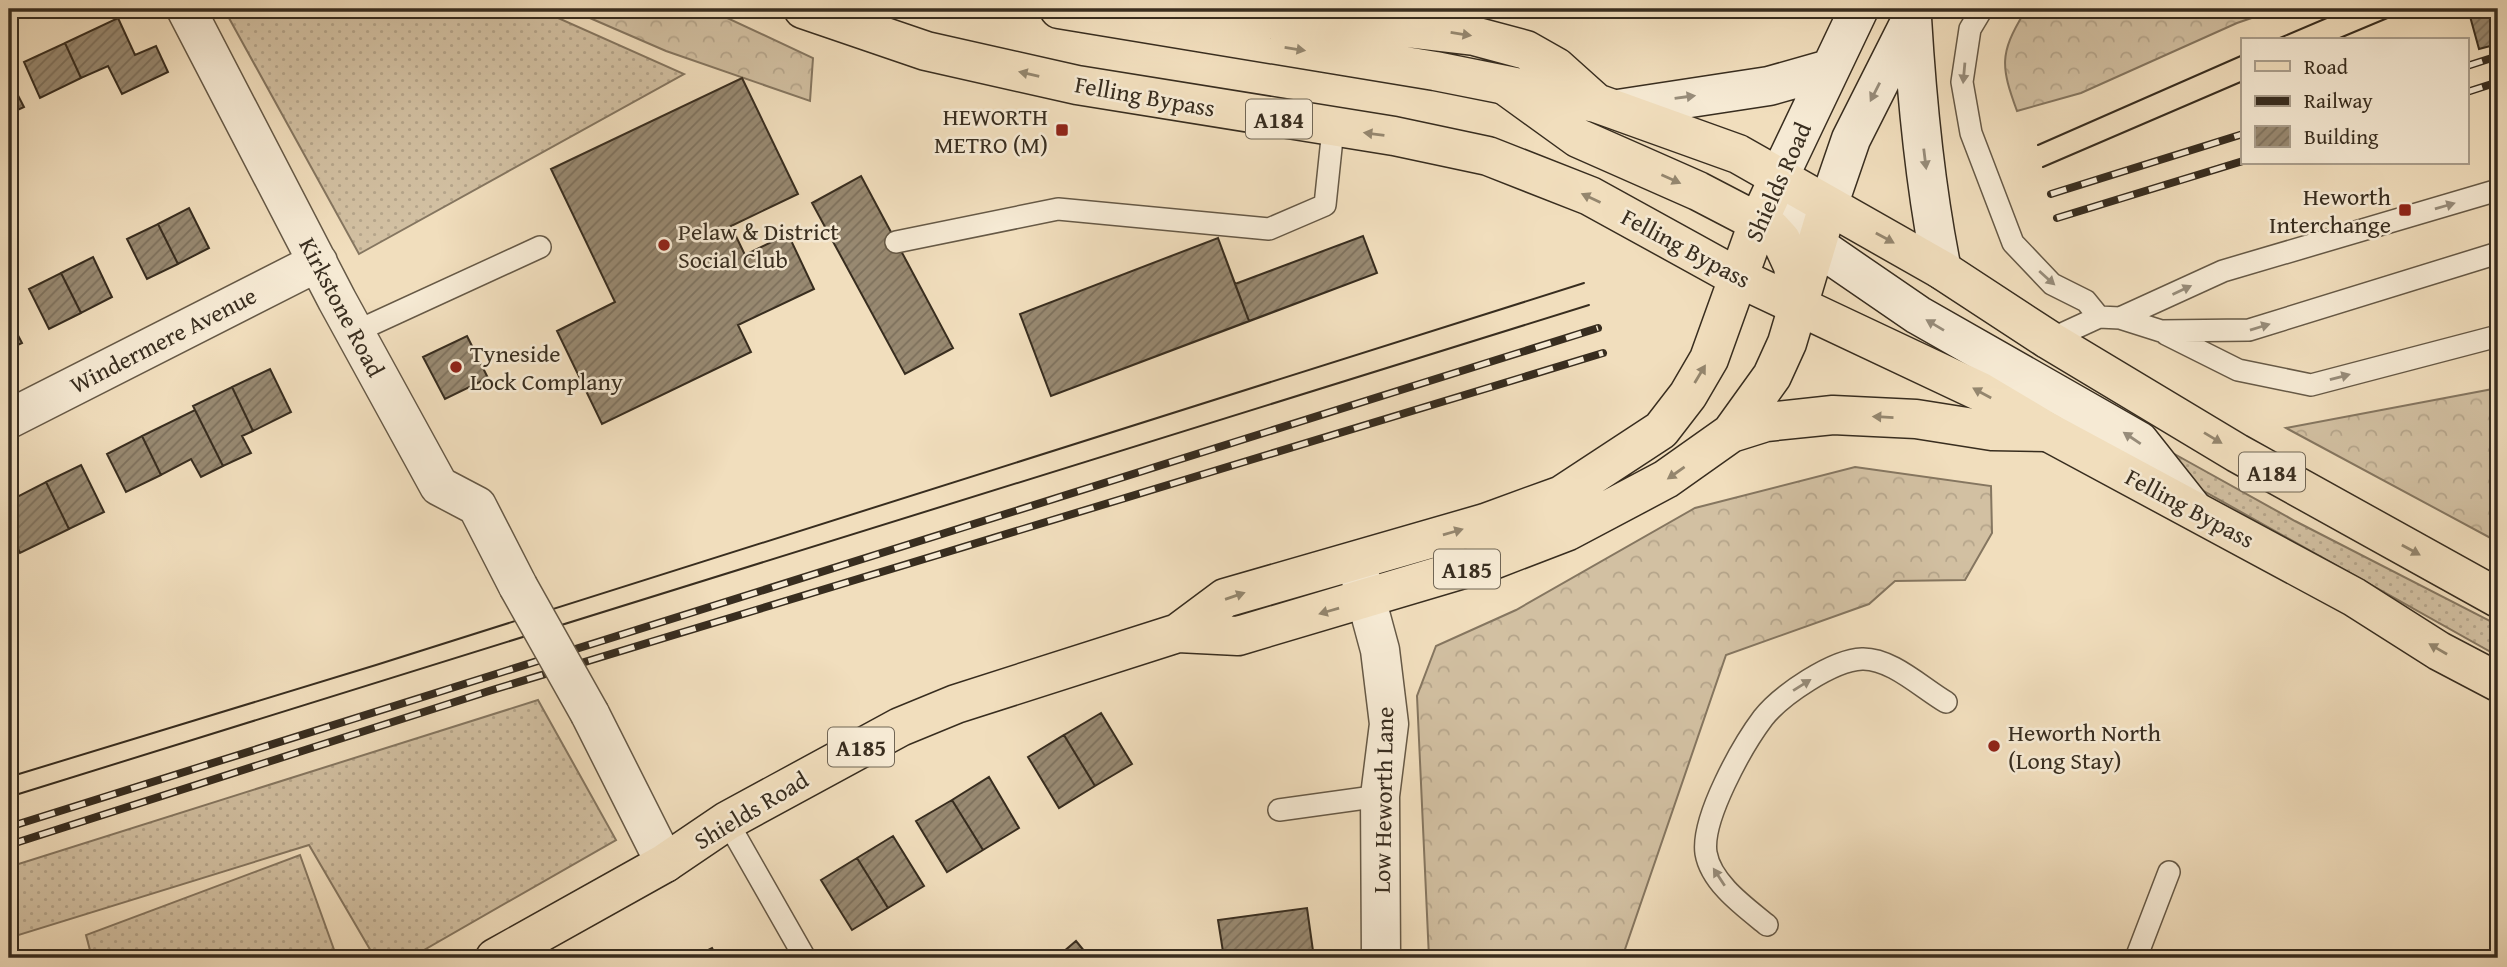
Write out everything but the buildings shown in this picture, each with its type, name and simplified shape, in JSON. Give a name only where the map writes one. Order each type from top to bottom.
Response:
[{"type":"main road","name":"Felling Bypass","points":[[803,9],[926,51],[1077,85],[1408,139],[1488,156],[1590,196],[1737,277],[1981,392],[2048,432],[2192,508],[2498,682]]},
{"type":"main road","name":"A184","points":[[1059,9],[1173,19],[1607,106],[1738,154],[1942,270],[2049,340],[2237,453],[2498,598]]},
{"type":"main road","points":[[1173,19],[1304,16],[1474,37],[1526,50],[1556,67],[1607,106]]},
{"type":"main road","points":[[1506,86],[1578,138],[1759,220],[1771,229],[1788,253],[1797,278],[1798,305]]},
{"type":"main road","name":"Shields Road","points":[[1356,561],[1485,523],[1562,495],[1661,430],[1688,395],[1709,359],[1737,277],[1779,177]]},
{"type":"main road","name":"Shields Road","points":[[1731,433],[1772,376],[1787,343],[1828,206]]},
{"type":"main road","name":"A185","points":[[1178,633],[1238,636],[1367,600],[1490,561],[1568,531],[1666,480],[1731,433],[1766,422],[1833,415],[1916,419],[1992,431],[2048,432]]},
{"type":"main road","name":"A185","points":[[1178,633],[1225,598],[1356,561]]},
{"type":"main road","name":"Shields Road","points":[[495,958],[665,863],[727,821],[911,722],[956,704],[1178,633]]},
{"type":"street","name":"Kirkstone Road","points":[[186,9],[439,486],[477,506],[518,586],[590,714],[665,863]]},
{"type":"street","name":"Shields Road","points":[[1779,177],[1859,9]]},
{"type":"street","name":"Shields Road","points":[[1828,206],[1851,139],[1914,13]]},
{"type":"street","points":[[1914,13],[1920,121],[1933,229],[1942,270]]},
{"type":"street","points":[[1607,106],[1769,86],[1829,69]]},
{"type":"street","points":[[1779,177],[1782,200],[1789,213],[1816,245],[1918,315],[2139,441],[2192,508]]},
{"type":"street","name":"Windermere Avenue","points":[[9,419],[318,262]]},
{"type":"street","name":"Low Heworth Lane","points":[[1356,561],[1380,650],[1389,724],[1380,796],[1381,958]]},
{"type":"lane","points":[[1982,9],[1969,29],[1962,82],[1976,145],[2013,243],[2052,284],[2086,301],[2099,317]]},
{"type":"lane","points":[[896,242],[1058,209],[1269,229],[1325,205],[1334,129]]},
{"type":"lane","points":[[2120,318],[2223,271],[2498,190]]},
{"type":"lane","points":[[355,332],[540,247]]},
{"type":"lane","points":[[2161,331],[2249,330],[2498,253]]},
{"type":"lane","points":[[2049,340],[2099,317],[2120,318],[2161,331],[2238,370],[2311,384],[2498,336]]},
{"type":"lane","points":[[1767,925],[1720,883],[1706,857],[1705,840],[1721,791],[1764,717],[1797,688],[1833,668],[1861,659],[1880,662],[1946,702]]},
{"type":"lane","points":[[1279,810],[1380,796]]},
{"type":"lane","points":[[727,821],[805,958]]},
{"type":"lane","points":[[2136,958],[2169,872]]},
{"type":"green space","points":[[224,9],[538,9],[684,74],[359,254]]},
{"type":"green space","points":[[569,9],[708,9],[813,58],[810,101],[666,51]]},
{"type":"green space","points":[[2036,9],[2278,9],[2237,23],[2081,93],[2017,111],[2006,71],[2007,50],[2024,13]]},
{"type":"green space","points":[[2498,388],[2498,542],[2286,428]]},
{"type":"green space","points":[[2151,441],[2295,521],[2498,625],[2498,656],[2143,457]]},
{"type":"green space","points":[[1855,467],[1991,486],[1992,533],[1965,580],[1895,581],[1869,604],[1726,655],[1622,958],[1429,958],[1417,696],[1436,646],[1516,610],[1695,508]]},
{"type":"green space","points":[[538,700],[616,840],[410,958],[375,958],[309,845],[9,938],[9,867]]},
{"type":"green space","points":[[300,855],[337,958],[92,958],[86,935]]},
{"type":"tram line","points":[[2280,38],[2348,9]]},
{"type":"tram line","points":[[2340,38],[2409,9]]},
{"type":"tram line","points":[[2038,145],[2241,56]]},
{"type":"tram line","points":[[2043,167],[2241,82]]},
{"type":"tram line","points":[[9,777],[376,665],[1584,283]]},
{"type":"tram line","points":[[9,797],[1589,305]]},
{"type":"railway","points":[[2468,66],[2498,56]]},
{"type":"railway","points":[[2468,92],[2498,82]]},
{"type":"railway","points":[[2051,194],[2241,135]]},
{"type":"railway","points":[[2057,218],[2241,162]]},
{"type":"railway","points":[[9,827],[1598,328]]},
{"type":"railway","points":[[9,845],[489,691],[1603,353]]},
{"type":"place","name":"HEWORTH METRO (M)","points":[[1062,130]]},
{"type":"place","name":"Heworth Interchange","points":[[2405,210]]},
{"type":"place","name":"Pelaw & District Social Club","points":[[664,245]]},
{"type":"place","name":"Tyneside Lock Complany","points":[[456,367]]},
{"type":"place","name":"Heworth North (Long Stay)","points":[[1994,746]]}]
